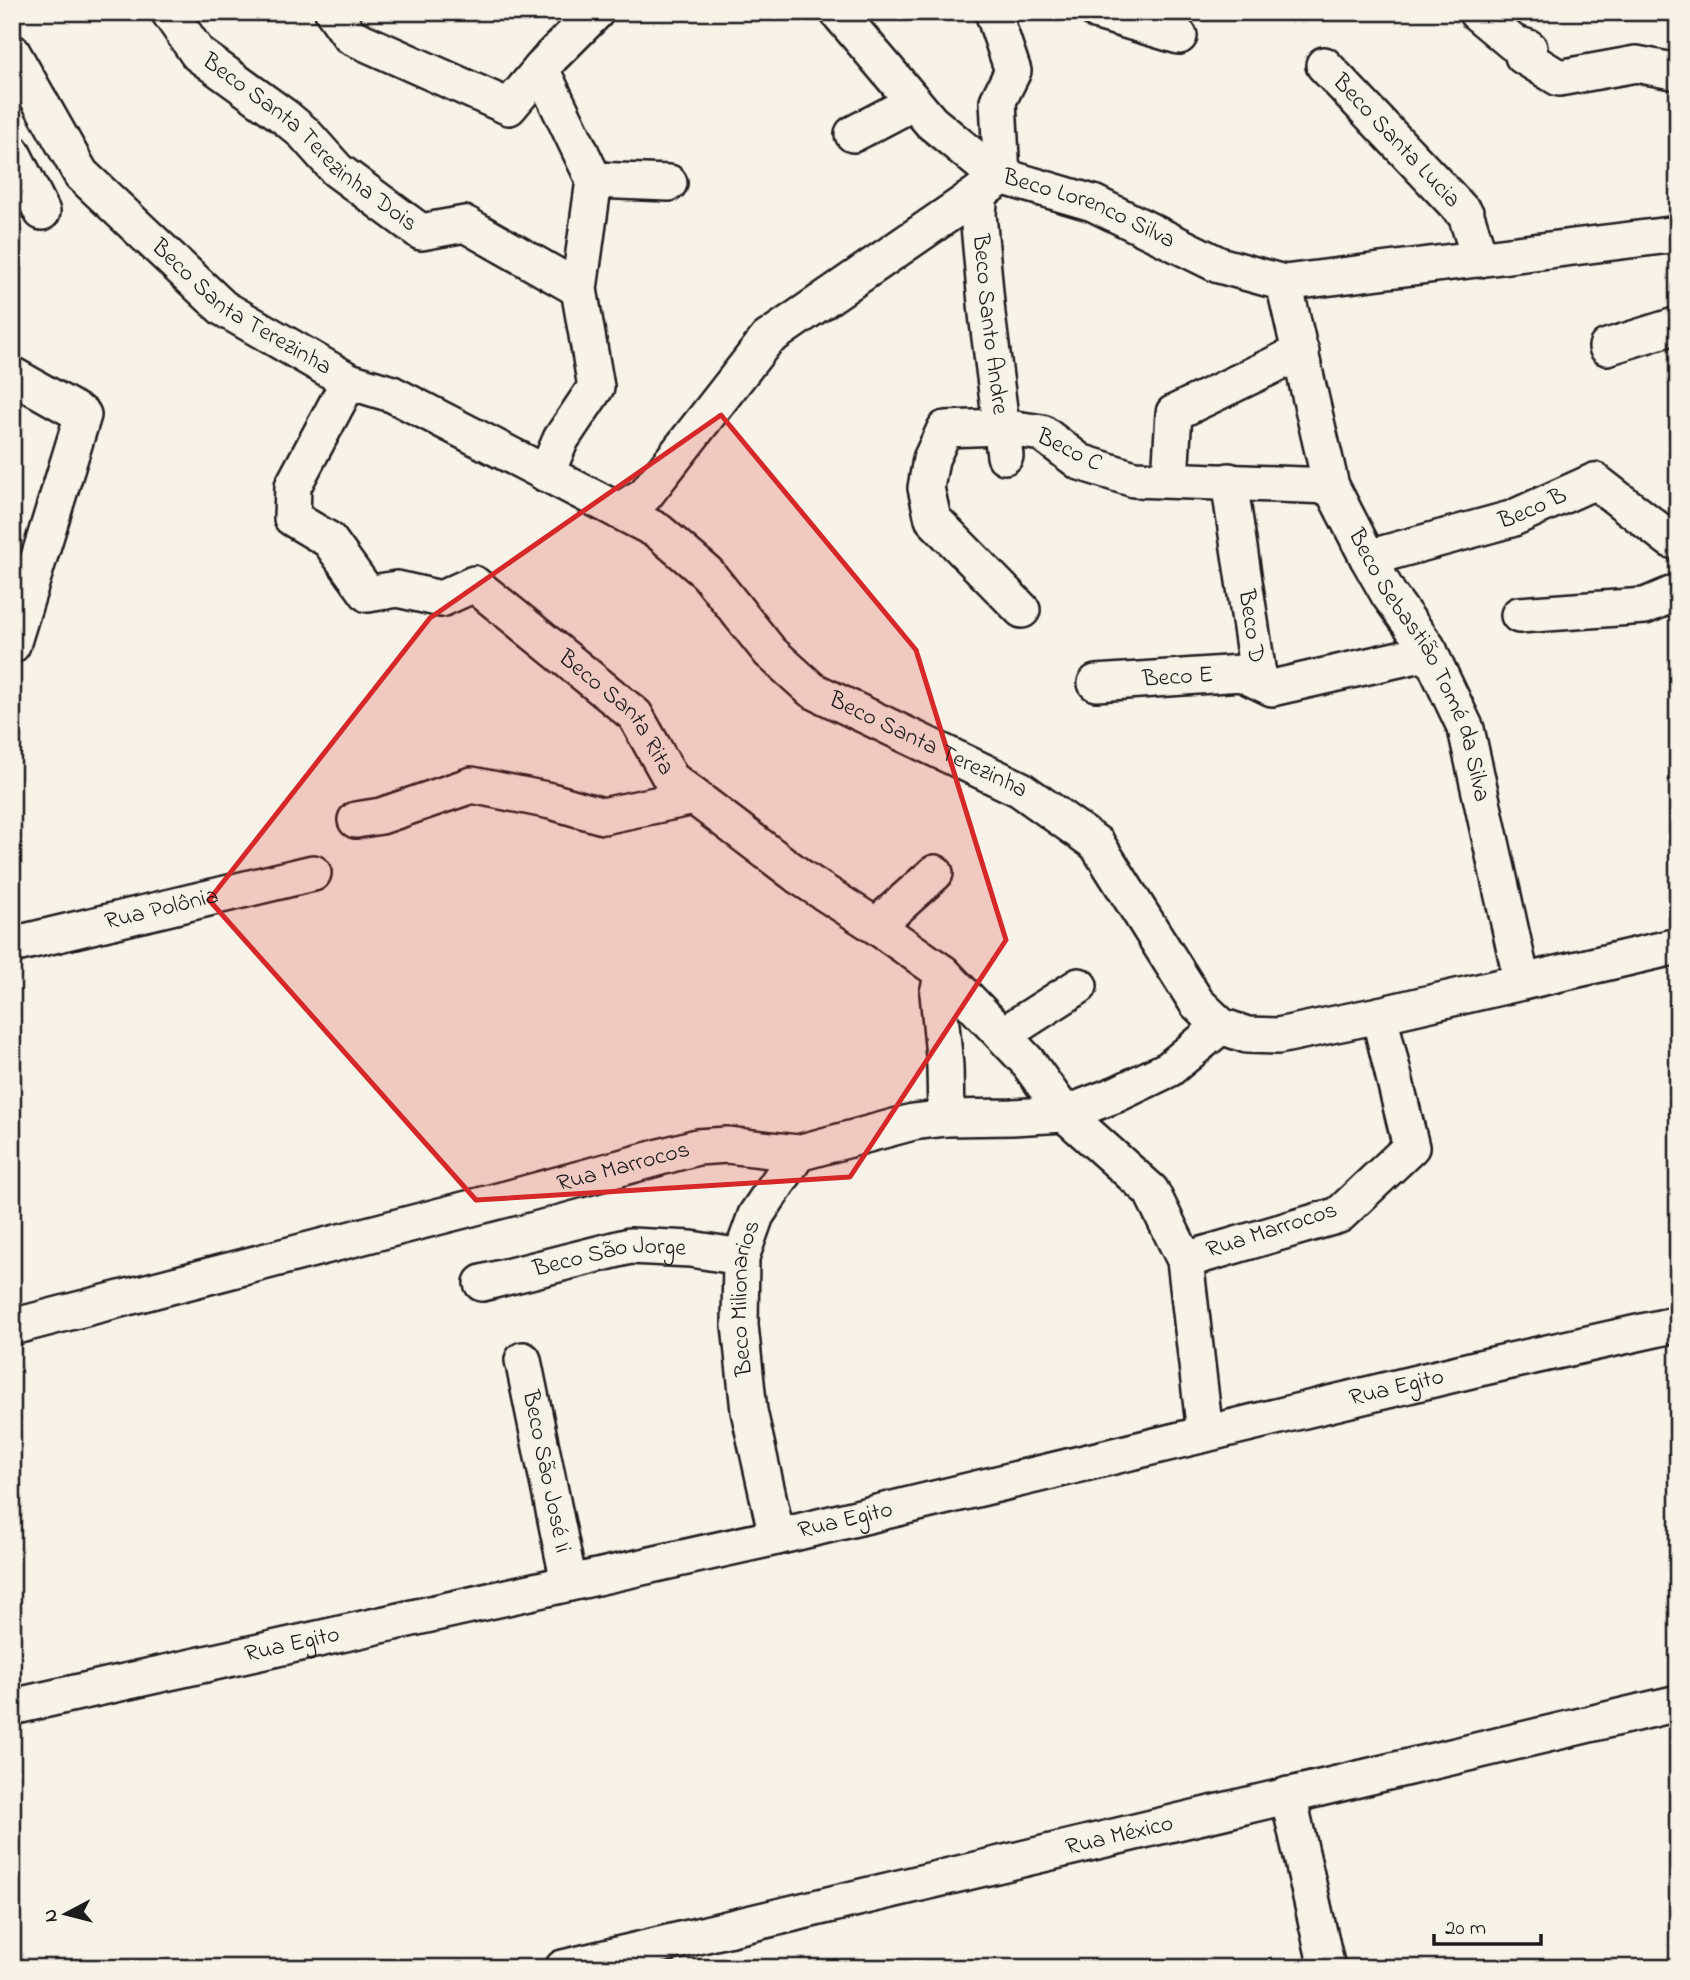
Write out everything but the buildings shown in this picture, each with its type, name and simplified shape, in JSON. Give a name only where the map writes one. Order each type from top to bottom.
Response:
[{"type":"street","name":"Beco Santa Terezinha Dois","points":[[169,12],[198,54],[285,117],[304,133],[337,170],[421,232],[465,224],[579,289]]},
{"type":"street","points":[[332,12],[350,36],[509,107],[596,12]]},
{"type":"street","points":[[838,12],[931,122],[994,174],[991,185]]},
{"type":"street","name":"Beco Santo Andre","points":[[993,12],[1013,71],[998,101],[991,185],[979,226],[1003,442]]},
{"type":"street","points":[[1098,12],[1179,36]]},
{"type":"street","points":[[1476,12],[1513,43],[1530,48],[1523,56],[1559,78],[1636,64],[1678,72]]},
{"type":"street","name":"Beco Santa Terezinha","points":[[12,52],[25,103],[81,174],[223,308],[349,381],[392,394],[657,531],[707,573],[770,652],[812,690],[1020,789],[1097,844],[1197,1003],[1221,1026],[1247,1035],[1278,1036],[1379,1015]]},
{"type":"street","name":"Beco Santa Lucia","points":[[1324,65],[1466,215],[1480,258]]},
{"type":"street","points":[[541,69],[594,180],[579,289],[596,387],[561,439],[547,474]]},
{"type":"street","points":[[853,134],[914,102]]},
{"type":"street","points":[[12,152],[42,212]]},
{"type":"street","points":[[594,180],[669,183]]},
{"type":"street","name":"Beco Lorenco Silva","points":[[619,512],[645,495],[767,339],[991,185],[1093,203],[1219,265],[1284,283],[1678,234]]},
{"type":"street","name":"Beco Sebastião Tomé da Silva","points":[[1284,283],[1331,486],[1389,595],[1430,652],[1466,729],[1522,982]]},
{"type":"street","points":[[1607,347],[1678,325]]},
{"type":"street","points":[[1170,479],[1174,413],[1301,352]]},
{"type":"street","points":[[12,376],[83,415],[12,645]]},
{"type":"street","name":"Beco Santa Rita","points":[[349,381],[293,486],[292,518],[330,540],[368,594],[397,589],[441,598],[474,584],[635,715],[671,779],[800,877],[943,972],[1004,1034],[1065,1114],[1151,1191],[1185,1260],[1205,1434]]},
{"type":"street","name":"Beco C","points":[[1022,610],[933,519],[926,488],[931,459],[945,429],[1003,442],[1042,433],[1080,462],[1134,479],[1331,486]]},
{"type":"street","name":"Beco D","points":[[1229,481],[1259,681],[1272,688],[1430,652]]},
{"type":"street","name":"Beco B","points":[[1368,558],[1511,519],[1595,481],[1676,545]]},
{"type":"street","points":[[1519,615],[1645,606],[1678,592]]},
{"type":"street","name":"Beco E","points":[[1096,683],[1241,673],[1259,681]]},
{"type":"street","points":[[356,820],[381,816],[472,785],[551,801],[603,816],[694,797]]},
{"type":"street","name":"Rua Polônia","points":[[12,945],[313,873]]},
{"type":"street","points":[[876,926],[935,873]]},
{"type":"street","points":[[1379,1015],[1678,946]]},
{"type":"street","points":[[943,972],[938,993],[945,1066],[946,1118]]},
{"type":"street","points":[[1004,1034],[1079,986]]},
{"type":"street","name":"Rua Marrocos","points":[[1185,1260],[1339,1215],[1411,1147],[1379,1015]]},
{"type":"street","name":"Rua Marrocos","points":[[12,1327],[697,1147],[727,1145],[798,1153],[913,1122],[946,1118],[1012,1118],[1065,1114],[1117,1094],[1169,1069],[1221,1026]]},
{"type":"street","name":"Beco Milionarios","points":[[778,1537],[749,1411],[740,1325],[741,1257],[756,1215],[798,1153]]},
{"type":"street","name":"Beco São Jorge","points":[[482,1283],[630,1246],[691,1249],[741,1257]]},
{"type":"street","name":"Rua Egito","points":[[12,1707],[778,1537],[1475,1369],[1678,1324]]},
{"type":"street","name":"Beco São José Ii","points":[[523,1360],[569,1583]]},
{"type":"street","name":"Rua México","points":[[563,1968],[1678,1703]]},
{"type":"street","points":[[1288,1795],[1327,1968]]},
{"type":"highlighted area","points":[[721,415],[916,650],[1006,940],[850,1177],[476,1200],[209,900],[430,618]]}]
